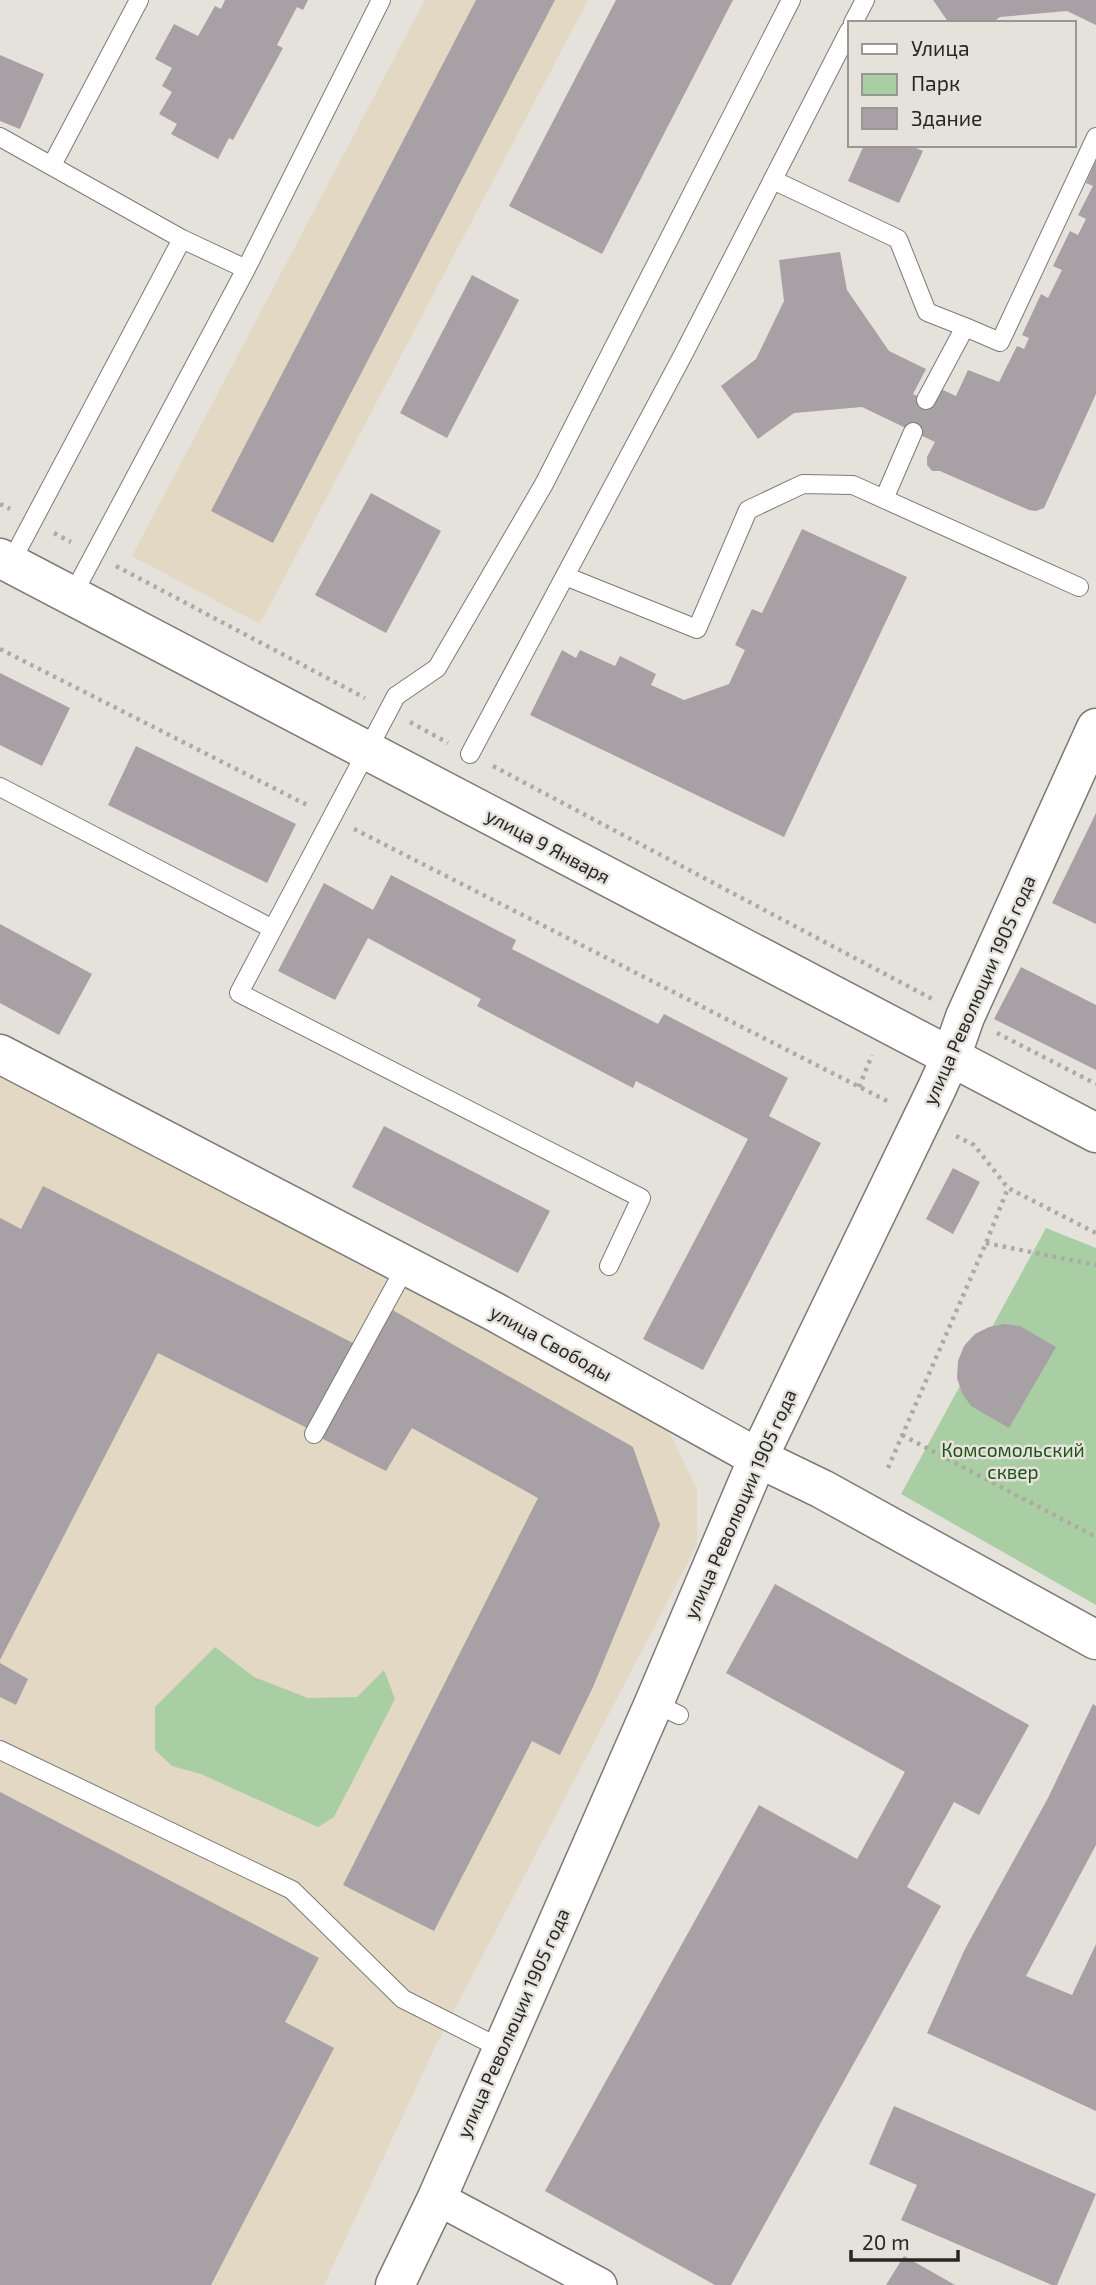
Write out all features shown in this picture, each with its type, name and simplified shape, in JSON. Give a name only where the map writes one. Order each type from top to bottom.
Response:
[{"type":"main road","name":"улица 9 Января","points":[[5,561],[1096,1133]]},
{"type":"main road","name":"улица Революции 1905 года","points":[[395,2285],[437,2198],[502,2049],[666,1709],[758,1458],[951,1057],[965,1017],[1096,728]]},
{"type":"main road","name":"улица Свободы","points":[[0,1055],[493,1311],[758,1458],[822,1489],[1096,1640]]},
{"type":"street","points":[[437,2198],[600,2285]]},
{"type":"lane","points":[[52,165],[139,0]]},
{"type":"lane","points":[[72,596],[246,269],[381,0]]},
{"type":"lane","points":[[609,1266],[641,1198],[239,993],[396,696],[436,668],[544,484],[791,0]]},
{"type":"lane","points":[[854,21],[865,0]]},
{"type":"lane","points":[[470,754],[684,354],[848,32]]},
{"type":"lane","points":[[0,137],[182,239],[246,269]]},
{"type":"lane","points":[[773,180],[898,239],[927,312],[1000,342],[1096,137]]},
{"type":"lane","points":[[5,561],[32,521],[182,239]]},
{"type":"lane","points":[[926,400],[965,327]]},
{"type":"lane","points":[[884,499],[913,432]]},
{"type":"lane","points":[[565,576],[697,629],[748,510],[803,484],[853,485],[1079,587]]},
{"type":"lane","points":[[0,787],[273,929]]},
{"type":"lane","points":[[314,1434],[406,1266]]},
{"type":"lane","points":[[0,1750],[292,1889],[403,1999],[502,2049]]},
{"type":"path","points":[[0,504],[1096,1084]]},
{"type":"path","points":[[0,649],[974,1145],[1008,1188],[1096,1233]]},
{"type":"path","points":[[888,1468],[1008,1188]]},
{"type":"path","points":[[986,1243],[1096,1265]]},
{"type":"path","points":[[902,1435],[1096,1537]]},
{"type":"shaded area","points":[[425,0],[588,0],[260,624],[132,556]]},
{"type":"shaded area","points":[[0,1059],[669,1432],[697,1489],[697,1545],[435,2047],[324,2285],[0,2285]]},
{"type":"green space","name":"Комсомольский сквер","points":[[1046,1228],[1096,1248],[1096,1605],[901,1494]]},
{"type":"green space","points":[[215,1647],[254,1677],[308,1698],[357,1697],[384,1670],[395,1699],[334,1817],[318,1827],[201,1774],[172,1766],[155,1750],[155,1707]]},
{"type":"building","points":[[225,0],[308,0],[303,10],[297,7],[277,45],[283,48],[233,140],[229,138],[218,159],[171,134],[177,124],[159,114],[172,92],[162,86],[172,68],[155,59],[174,24],[198,36],[215,6],[221,9]]},
{"type":"building","points":[[476,0],[555,0],[273,543],[211,511]]},
{"type":"building","points":[[616,0],[733,0],[602,254],[509,206]]},
{"type":"building","points":[[933,0],[1096,0],[1096,25],[1067,11],[1000,17],[995,21],[948,21]]},
{"type":"building","points":[[0,55],[44,74],[20,129],[0,121]]},
{"type":"building","points":[[863,147],[914,147],[923,151],[899,203],[848,181]]},
{"type":"building","points":[[1096,160],[1096,394],[1044,508],[1029,510],[940,471],[932,471],[927,465],[927,457],[935,442],[862,407],[794,413],[758,439],[721,386],[756,359],[784,301],[779,260],[840,252],[847,290],[889,351],[926,369],[913,394],[934,404],[941,389],[956,396],[968,370],[999,382],[1017,346],[1024,349],[1029,338],[1022,335],[1041,294],[1048,298],[1062,270],[1053,266],[1070,231],[1078,235],[1086,219],[1078,215],[1093,186],[1086,183]]},
{"type":"building","points":[[472,275],[519,300],[447,438],[400,413]]},
{"type":"building","points":[[371,493],[441,531],[386,633],[315,595]]},
{"type":"building","points":[[802,529],[907,577],[784,837],[530,715],[562,650],[576,658],[580,650],[615,666],[620,656],[656,674],[651,685],[684,700],[729,684],[745,650],[735,645],[752,609],[762,613]]},
{"type":"building","points":[[0,673],[70,708],[42,766],[0,745]]},
{"type":"building","points":[[136,746],[296,824],[267,883],[108,805]]},
{"type":"building","points":[[1096,813],[1096,924],[1052,903]]},
{"type":"building","points":[[391,875],[516,940],[512,949],[658,1024],[664,1014],[788,1078],[769,1116],[821,1143],[703,1370],[643,1339],[748,1139],[636,1081],[633,1088],[507,1022],[477,1006],[481,999],[368,938],[335,1000],[278,971],[324,883],[373,910]]},
{"type":"building","points":[[0,924],[92,974],[59,1035],[0,1003]]},
{"type":"building","points":[[1021,967],[1096,1005],[1096,1070],[994,1019]]},
{"type":"building","points":[[384,1126],[550,1211],[518,1273],[352,1187]]},
{"type":"building","points":[[953,1168],[980,1182],[953,1234],[926,1219]]},
{"type":"building","points":[[43,1186],[353,1343],[309,1429],[158,1353],[0,1660],[0,1218],[21,1229]]},
{"type":"building","points":[[389,1308],[633,1447],[660,1525],[593,1687],[560,1755],[532,1741],[434,1931],[343,1885],[538,1498],[412,1428],[386,1471],[319,1437]]},
{"type":"building","points":[[1004,1324],[1020,1326],[1056,1347],[1009,1428],[971,1406],[962,1393],[957,1378],[958,1361],[964,1346],[975,1334]]},
{"type":"building","points":[[775,1584],[1029,1725],[979,1815],[954,1802],[907,1887],[941,1906],[731,2285],[715,2285],[545,2191],[759,1805],[857,1859],[905,1772],[726,1673]]},
{"type":"building","points":[[0,1663],[28,1679],[16,1705],[0,1697]]},
{"type":"building","points":[[1093,1704],[1096,1706],[1096,1845],[1026,1976],[1072,1995],[1096,1944],[1096,2111],[927,2033],[965,1949],[1048,1798]]},
{"type":"building","points":[[0,1792],[319,1958],[285,2022],[334,2048],[211,2285],[0,2285]]},
{"type":"building","points":[[894,2106],[1096,2194],[1057,2285],[901,2220],[917,2185],[869,2164]]},
{"type":"building","points":[[904,2256],[955,2285],[886,2285]]}]
